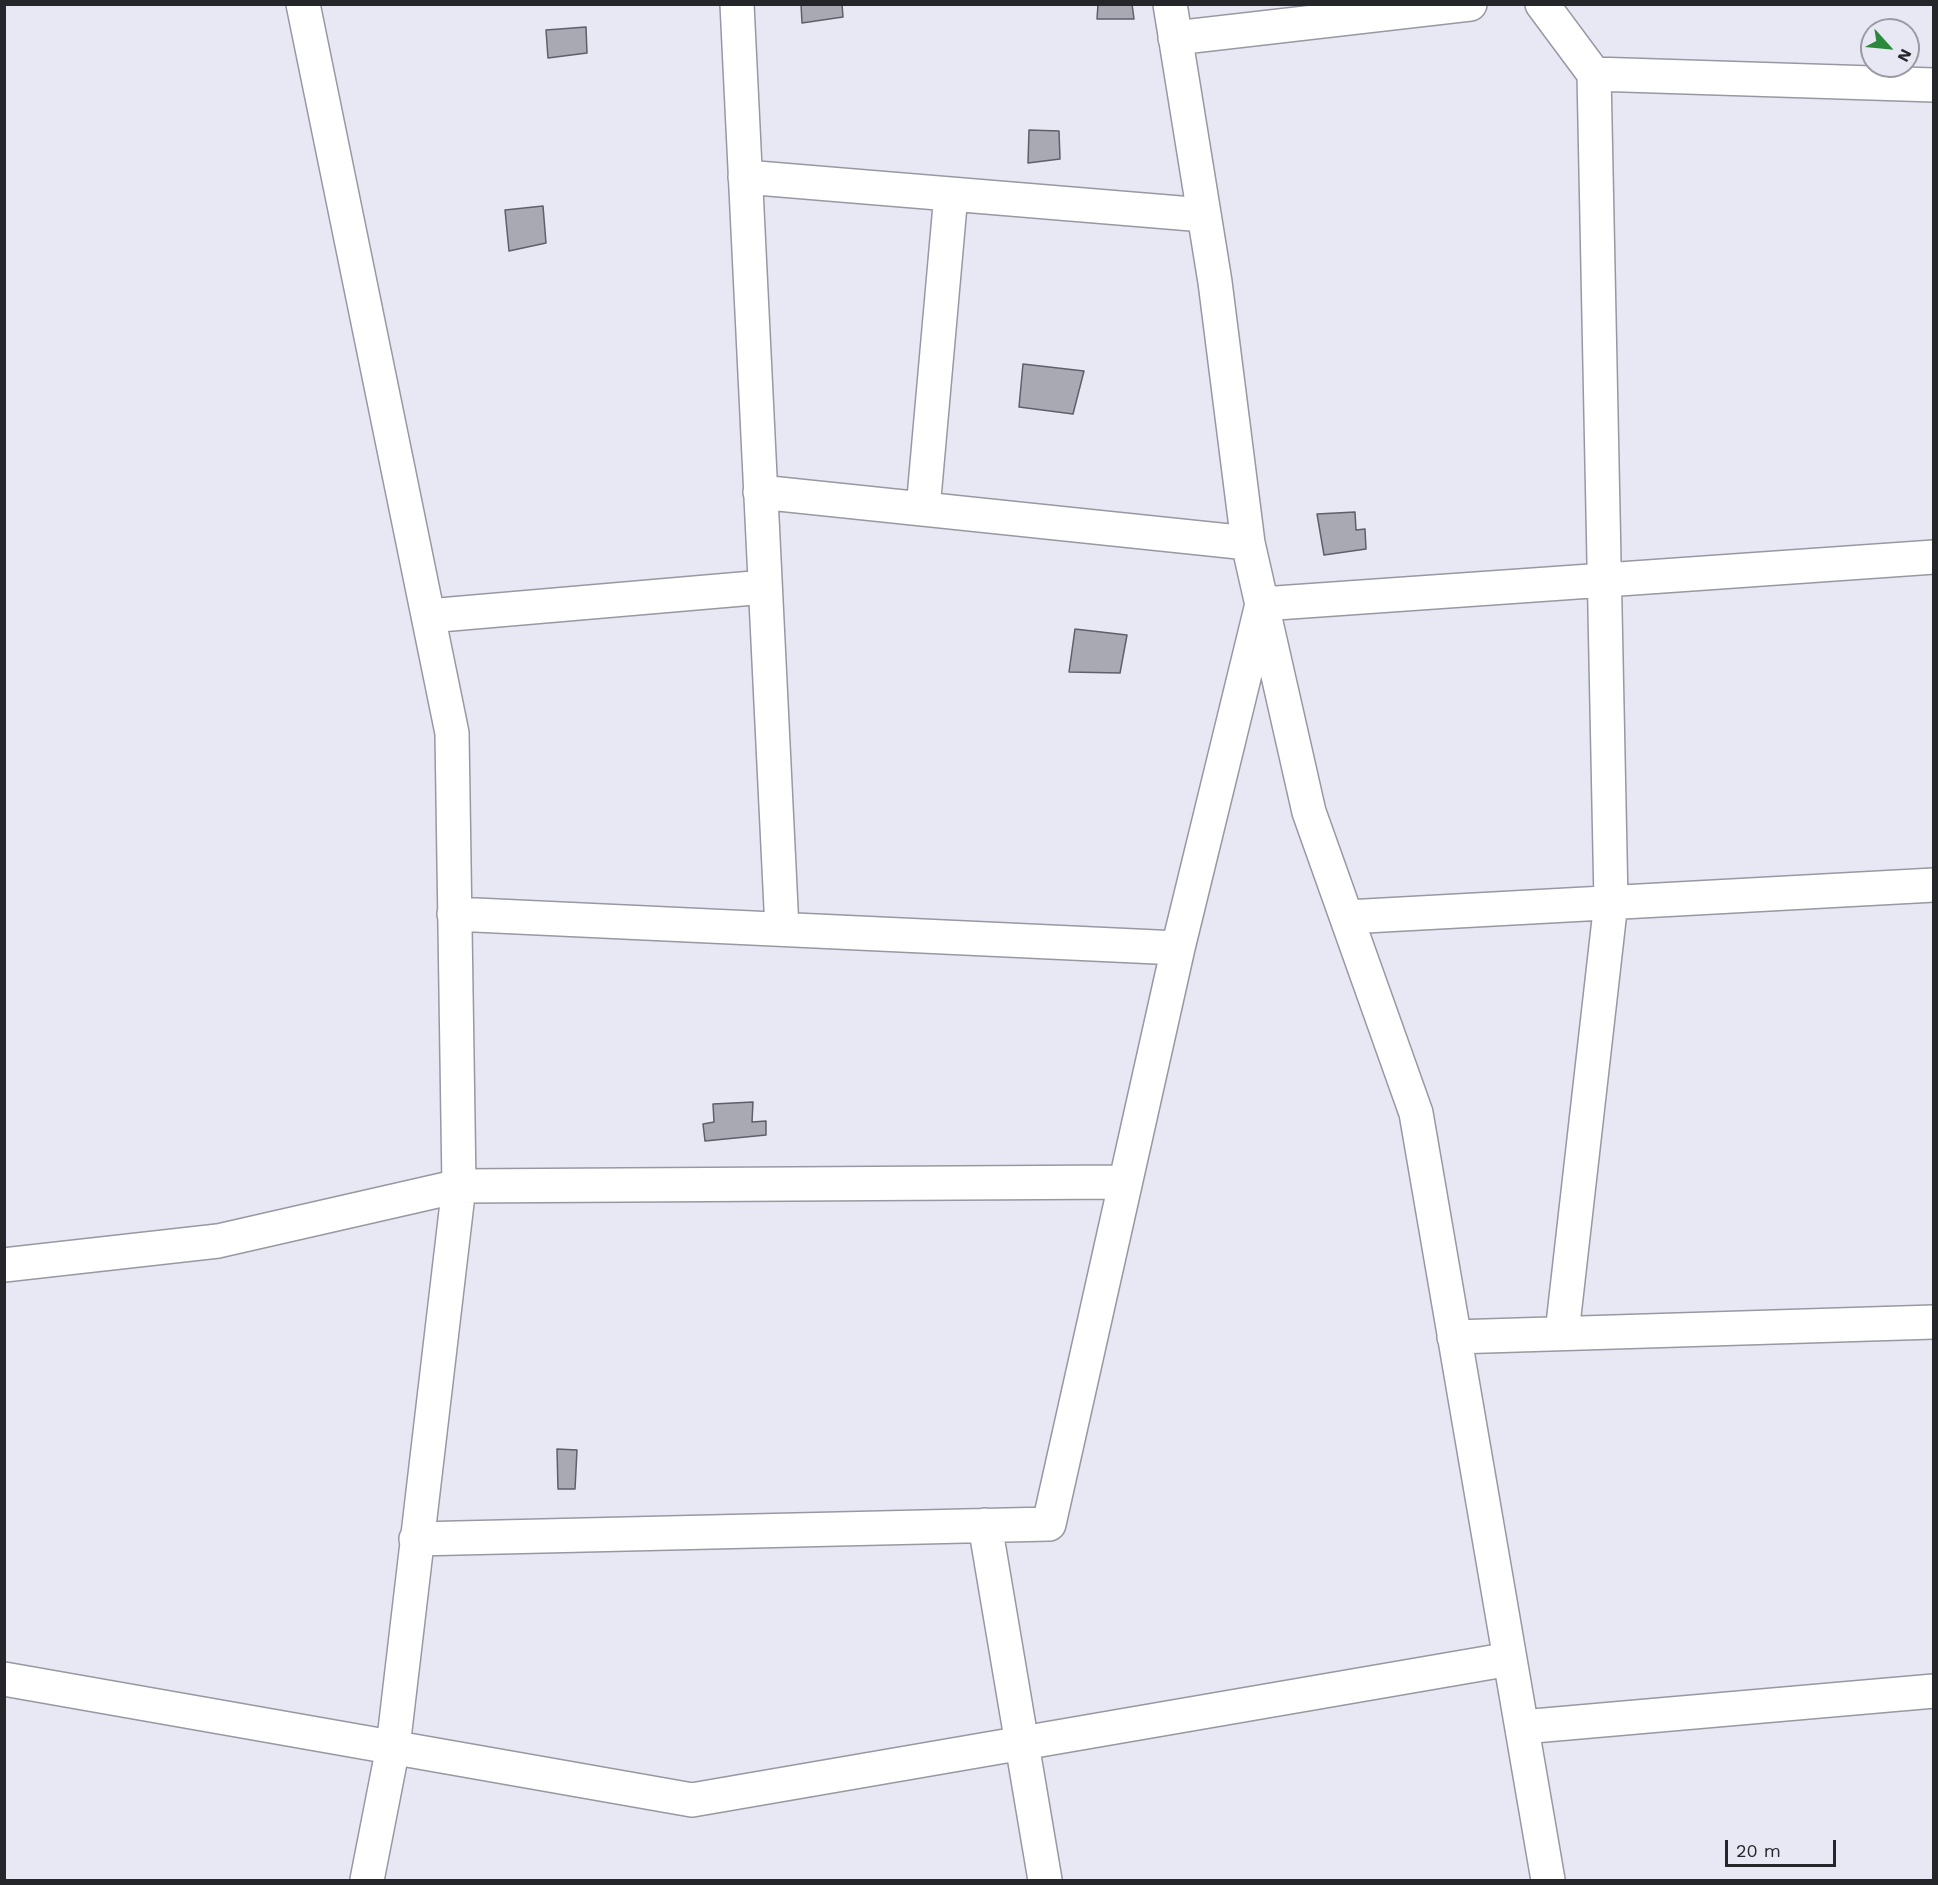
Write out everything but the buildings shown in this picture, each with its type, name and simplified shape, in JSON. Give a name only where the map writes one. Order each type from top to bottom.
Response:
[{"type":"street","points":[[303,4],[452,733],[459,1186],[393,1747],[367,1881]]},
{"type":"street","points":[[737,4],[782,929]]},
{"type":"street","points":[[1170,4],[1204,215],[1248,543],[1309,812],[1416,1113],[1548,1881]]},
{"type":"street","points":[[1175,38],[1470,4]]},
{"type":"street","points":[[1542,4],[1594,74],[1611,902],[1562,1333]]},
{"type":"street","points":[[1594,74],[1934,85]]},
{"type":"street","points":[[745,177],[1204,215]]},
{"type":"street","points":[[923,509],[951,194]]},
{"type":"street","points":[[760,492],[1248,543]]},
{"type":"street","points":[[1262,604],[1934,557]]},
{"type":"street","points":[[428,616],[765,587]]},
{"type":"street","points":[[416,1539],[1049,1524],[1178,948],[1262,604]]},
{"type":"street","points":[[1347,916],[1934,885]]},
{"type":"street","points":[[454,914],[1178,948]]},
{"type":"street","points":[[4,1265],[218,1240],[459,1186],[1125,1182]]},
{"type":"street","points":[[1454,1337],[1934,1322]]},
{"type":"street","points":[[985,1525],[1045,1881]]},
{"type":"street","points":[[4,1679],[692,1800],[1510,1659]]},
{"type":"street","points":[[1522,1727],[1934,1691]]}]
